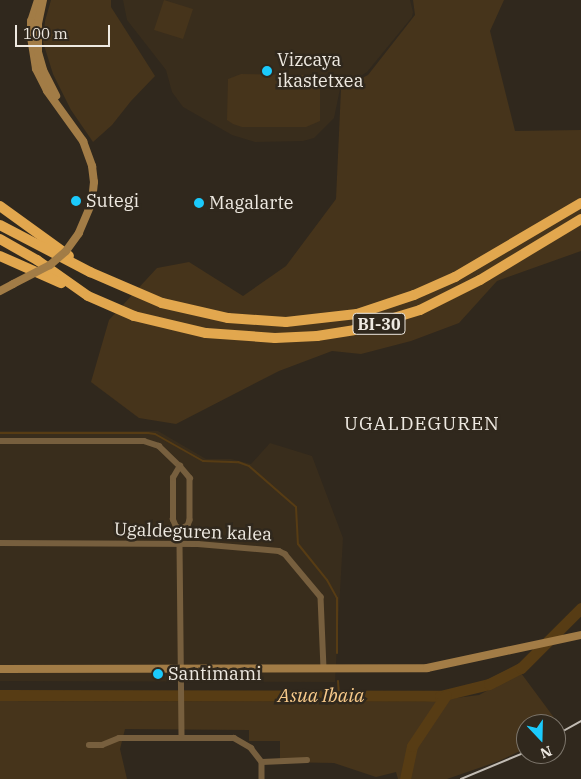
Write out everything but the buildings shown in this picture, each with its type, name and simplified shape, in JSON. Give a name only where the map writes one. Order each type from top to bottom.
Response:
[{"type":"highway","points":[[0,202],[9,213]]},
{"type":"highway","name":"BI-30","points":[[0,225],[90,272],[150,299],[201,313],[256,322],[286,322],[328,319],[378,308],[439,284],[581,203]]},
{"type":"highway","points":[[0,206],[90,272]]},
{"type":"highway","name":"BI-30","points":[[88,296],[134,316],[213,334],[275,338],[332,334],[388,321],[451,296],[581,218]]},
{"type":"highway","points":[[0,239],[37,260],[88,296]]},
{"type":"highway","points":[[0,246],[63,278]]},
{"type":"highway","points":[[0,256],[88,296]]},
{"type":"street","points":[[38,0],[31,21],[31,48],[34,61],[47,91],[64,111]]},
{"type":"street","points":[[0,291],[50,265],[66,251],[79,233],[92,202],[93,176],[83,141],[64,111],[48,80],[38,52],[38,24],[43,0]]},
{"type":"street","points":[[0,441],[144,440],[159,446],[190,478],[189,524],[181,529]]},
{"type":"street","points":[[180,466],[173,478],[172,520],[176,527],[181,529]]},
{"type":"street","points":[[181,529],[182,738]]},
{"type":"street","name":"Ugaldeguren kalea","points":[[0,543],[225,545],[279,551],[285,554],[322,597],[324,669]]},
{"type":"street","points":[[0,669],[427,668],[581,635]]},
{"type":"street","points":[[89,745],[102,745],[120,738],[234,738],[251,748],[262,762],[262,779]]},
{"type":"street","points":[[262,762],[307,760]]},
{"type":"shaded area","points":[[51,0],[111,0],[111,7],[155,76],[131,101],[112,125],[93,142],[71,110],[53,74],[43,42],[45,21]]},
{"type":"shaded area","name":"Vizcaya ikastetxea","points":[[123,0],[410,0],[413,12],[412,17],[367,72],[340,89],[334,118],[314,138],[303,141],[255,142],[232,135],[183,107],[172,92],[166,70],[127,20]]},
{"type":"shaded area","points":[[164,0],[193,9],[183,39],[154,30]]},
{"type":"shaded area","points":[[413,0],[504,0],[490,31],[515,131],[581,130],[581,251],[497,281],[459,323],[411,341],[361,354],[332,351],[279,371],[176,424],[139,418],[91,382],[109,320],[157,268],[189,262],[243,296],[286,266],[336,199],[341,89],[368,75],[415,15]]},
{"type":"shaded area","points":[[241,74],[308,75],[315,77],[320,81],[320,121],[306,127],[242,127],[233,124],[227,120],[228,79]]},
{"type":"shaded area","points":[[0,431],[158,431],[206,459],[231,459],[251,464],[270,443],[312,456],[343,538],[335,682],[0,681]]},
{"type":"shaded area","points":[[521,673],[551,714],[516,714],[516,753],[499,761],[447,779],[398,779],[396,772],[376,777],[334,763],[280,762],[280,741],[249,741],[249,730],[125,729],[120,749],[127,779],[0,779],[0,701],[425,702],[479,695]]},
{"type":"waterway","points":[[0,433],[148,433],[155,434],[203,461],[238,462],[249,466],[296,507],[298,544],[327,580],[337,598],[337,653]]},
{"type":"waterway","name":"Asua Ibaia","points":[[0,695],[440,696],[489,684],[521,668],[581,608]]},
{"type":"waterway","points":[[338,681],[339,696]]},
{"type":"waterway","points":[[405,779],[412,746],[446,695]]},
{"type":"railway","points":[[566,729],[581,721]]},
{"type":"railway","points":[[461,779],[516,756]]},
{"type":"place","name":"Vizcaya ikastetxea","points":[[267,71]]},
{"type":"place","name":"Sutegi","points":[[76,201]]},
{"type":"place","name":"Magalarte","points":[[199,203]]},
{"type":"place","name":"Santimami","points":[[158,674]]},
{"type":"district","name":"UGALDEGUREN","points":[[422,424]]}]
